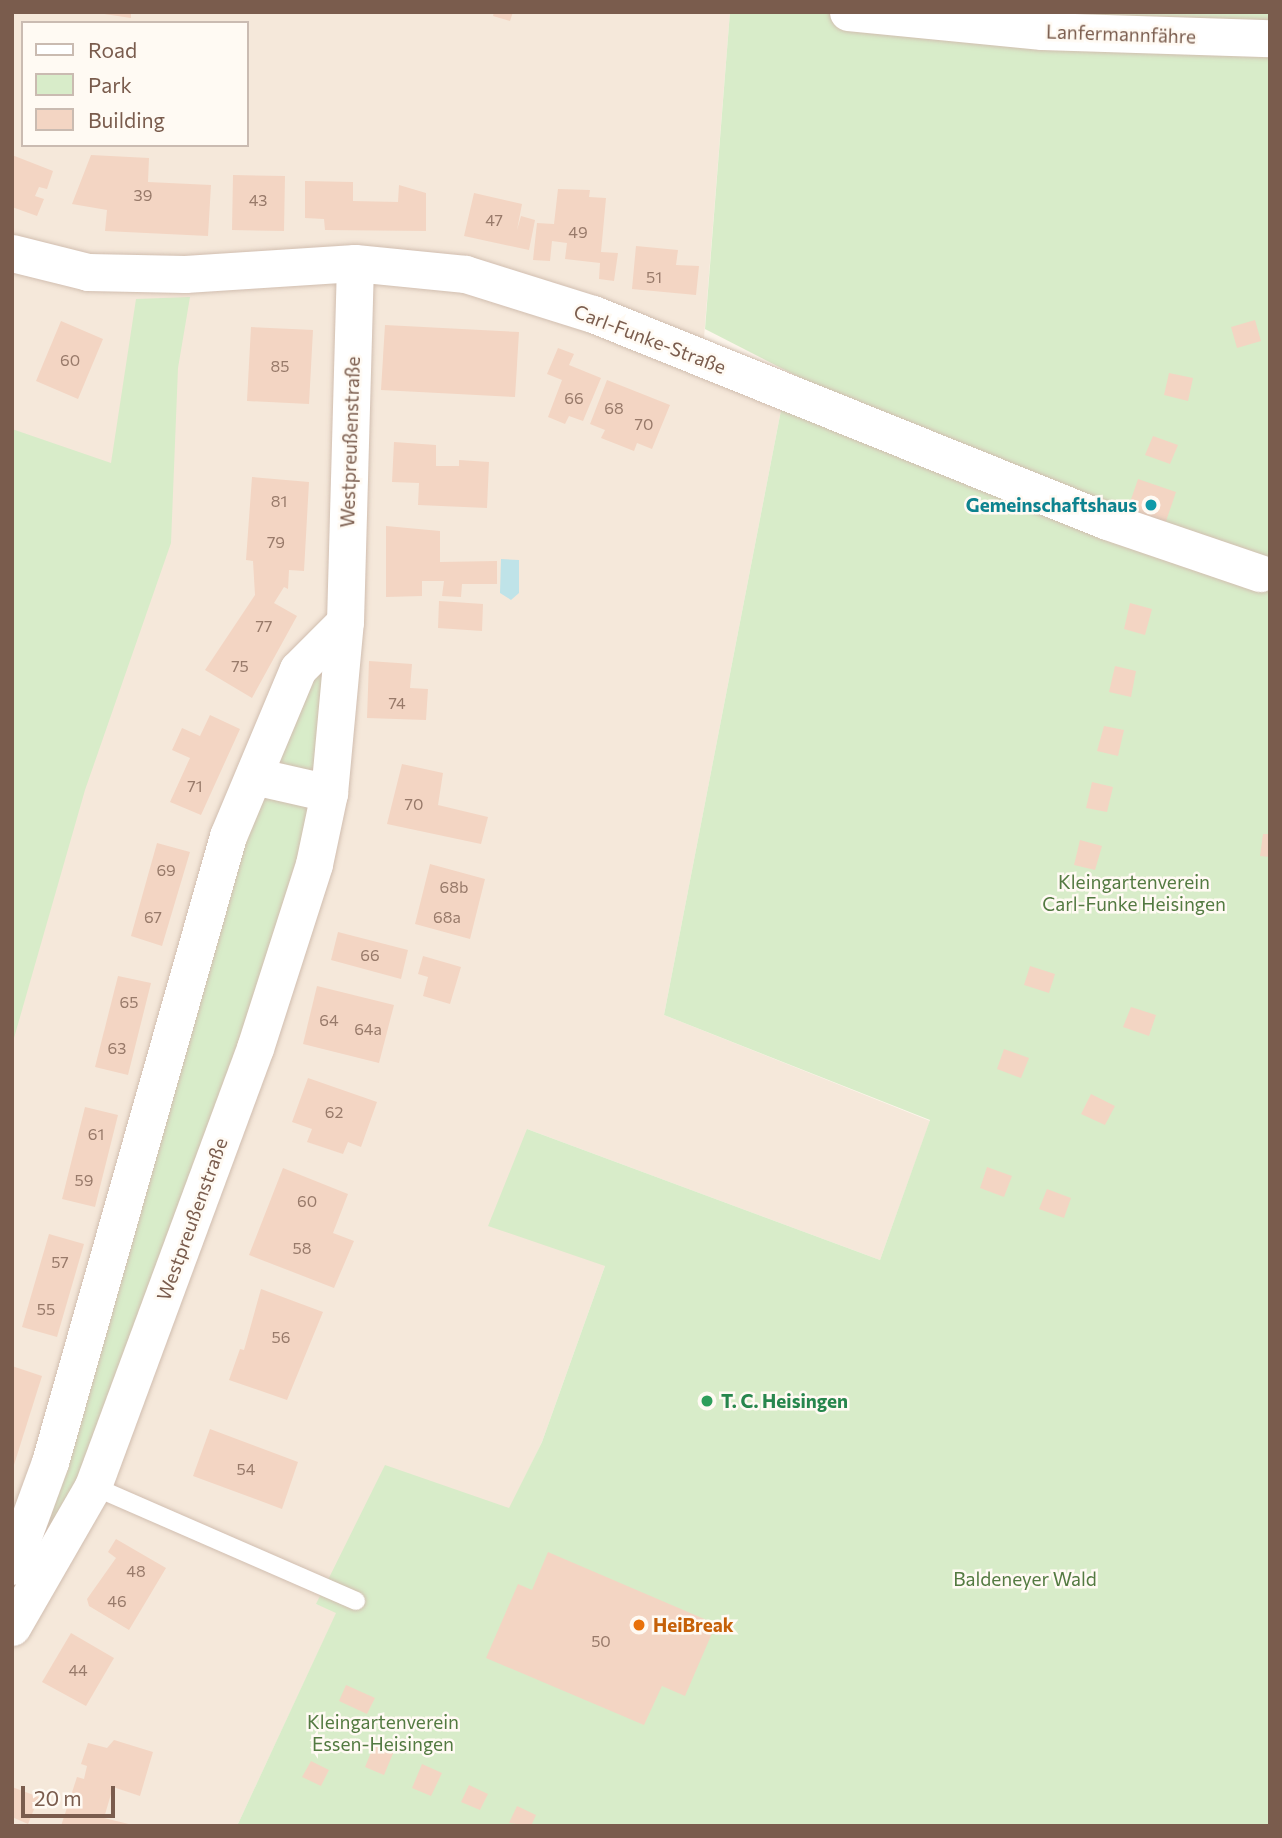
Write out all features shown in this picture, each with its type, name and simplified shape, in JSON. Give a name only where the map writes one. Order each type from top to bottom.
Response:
[{"type":"street","name":"Lanfermannfähre","points":[[848,12],[1042,31],[1270,38]]},
{"type":"street","name":"Carl-Funke-Straße","points":[[12,253],[88,272],[184,274],[355,263],[452,271],[593,314],[1107,521],[1260,573]]},
{"type":"street","name":"Westpreußenstraße","points":[[12,1627],[93,1486],[292,941],[329,793],[345,622],[355,263]]},
{"type":"street","points":[[12,1566],[50,1462],[224,849],[299,669],[345,622]]},
{"type":"street","points":[[254,776],[329,793]]},
{"type":"lane","points":[[93,1486],[356,1601]]},
{"type":"shaded area","points":[[12,12],[730,12],[702,363],[783,400],[664,1015],[930,1121],[880,1260],[527,1129],[605,1266],[542,1442],[510,1508],[316,1604],[337,1612],[237,1826],[12,1826]]},
{"type":"green space","points":[[730,12],[813,12],[1041,34],[1270,49],[1270,1826],[237,1826],[336,1613],[316,1604],[385,1465],[509,1508],[542,1442],[605,1266],[488,1226],[527,1129],[880,1260],[930,1120],[664,1015],[783,400],[973,466],[705,329]]},
{"type":"green space","points":[[958,12],[1270,12],[1270,31]]},
{"type":"green space","points":[[190,297],[178,368],[171,543],[85,790],[12,1045],[12,429],[111,463],[136,299]]},
{"type":"green space","points":[[330,648],[319,787],[236,1054],[76,1491],[12,1615],[12,1575],[233,851],[294,703]]},
{"type":"water","points":[[501,559],[519,560],[519,593],[511,600],[500,593]]},
{"type":"building","points":[[91,12],[131,12],[131,18]]},
{"type":"building","points":[[494,12],[513,12],[510,21],[493,16]]},
{"type":"building","points":[[12,155],[53,171],[47,189],[39,187],[35,196],[44,199],[37,216],[12,207]]},
{"type":"building","points":[[91,155],[149,158],[148,182],[211,185],[208,236],[105,231],[107,210],[72,204]]},
{"type":"building","points":[[233,175],[285,176],[284,231],[232,230]]},
{"type":"building","points":[[305,181],[353,182],[353,201],[398,202],[399,185],[426,193],[426,231],[325,230],[324,219],[305,218]]},
{"type":"building","points":[[558,189],[590,190],[589,197],[606,198],[601,252],[618,253],[614,281],[599,279],[600,263],[565,259],[567,243],[552,241],[550,261],[533,260],[537,223],[554,224]]},
{"type":"building","points":[[474,193],[522,204],[517,230],[521,216],[535,220],[529,250],[464,236]]},
{"type":"building","points":[[636,246],[678,250],[676,265],[699,266],[696,295],[632,289]]},
{"type":"building","points":[[1255,320],[1261,341],[1237,348],[1231,327]]},
{"type":"building","points":[[61,321],[103,339],[78,399],[36,381]]},
{"type":"building","points":[[385,325],[519,332],[515,397],[381,390]]},
{"type":"building","points":[[251,327],[313,330],[309,404],[247,401]]},
{"type":"building","points":[[558,348],[574,354],[569,365],[601,378],[583,421],[569,416],[565,424],[548,417],[562,380],[547,374]]},
{"type":"building","points":[[1169,373],[1193,378],[1188,401],[1164,395]]},
{"type":"building","points":[[607,380],[670,405],[652,449],[637,443],[634,451],[601,438],[605,430],[590,424]]},
{"type":"building","points":[[1153,436],[1178,445],[1170,464],[1145,455]]},
{"type":"building","points":[[394,442],[436,445],[436,466],[459,466],[459,460],[489,462],[487,508],[418,505],[419,483],[392,482]]},
{"type":"building","points":[[252,477],[309,482],[304,571],[289,570],[288,589],[284,587],[274,603],[297,616],[252,698],[205,670],[255,595],[253,561],[246,560]]},
{"type":"building","name":"Gemeinschaftshaus","points":[[1138,479],[1176,492],[1163,530],[1125,517]]},
{"type":"building","points":[[386,526],[440,531],[440,562],[497,561],[497,584],[462,584],[461,597],[442,596],[444,581],[422,581],[422,596],[386,597]]},
{"type":"building","points":[[439,601],[483,604],[482,631],[438,628]]},
{"type":"building","points":[[1130,603],[1152,609],[1145,635],[1124,629]]},
{"type":"building","points":[[369,661],[412,664],[410,688],[428,689],[426,720],[367,718]]},
{"type":"building","points":[[1115,666],[1136,671],[1131,697],[1109,692]]},
{"type":"building","points":[[210,715],[240,729],[201,815],[170,802],[190,758],[172,750],[182,728],[200,736]]},
{"type":"building","points":[[1104,726],[1124,730],[1118,756],[1097,751]]},
{"type":"building","points":[[402,764],[443,773],[438,805],[488,817],[481,844],[387,824]]},
{"type":"building","points":[[1092,782],[1113,787],[1107,812],[1086,808]]},
{"type":"building","points":[[1263,834],[1270,834],[1270,857],[1260,856]]},
{"type":"building","points":[[1080,840],[1102,846],[1095,870],[1074,865]]},
{"type":"building","points":[[157,843],[190,852],[162,946],[131,936]]},
{"type":"building","points":[[430,864],[485,879],[470,939],[415,924]]},
{"type":"building","points":[[338,932],[408,950],[401,979],[331,960]]},
{"type":"building","points":[[423,956],[461,967],[450,1004],[423,996],[428,977],[418,974]]},
{"type":"building","points":[[1030,966],[1055,974],[1049,993],[1024,985]]},
{"type":"building","points":[[118,976],[151,983],[128,1075],[95,1067]]},
{"type":"building","points":[[317,986],[394,1005],[379,1063],[303,1044]]},
{"type":"building","points":[[1131,1007],[1156,1015],[1149,1036],[1123,1027]]},
{"type":"building","points":[[1004,1049],[1029,1058],[1021,1078],[997,1069]]},
{"type":"building","points":[[308,1078],[377,1102],[361,1147],[348,1142],[343,1154],[307,1142],[312,1129],[292,1122]]},
{"type":"building","points":[[1091,1094],[1115,1106],[1105,1125],[1081,1114]]},
{"type":"building","points":[[85,1107],[118,1115],[95,1207],[62,1199]]},
{"type":"building","points":[[987,1167],[1012,1176],[1004,1197],[980,1188]]},
{"type":"building","points":[[283,1168],[348,1194],[333,1233],[354,1241],[334,1288],[249,1255]]},
{"type":"building","points":[[1047,1189],[1071,1198],[1064,1218],[1039,1209]]},
{"type":"building","points":[[49,1234],[84,1244],[57,1337],[22,1327]]},
{"type":"building","points":[[261,1289],[323,1312],[287,1400],[229,1380],[240,1349],[244,1350]]},
{"type":"building","points":[[12,1366],[42,1376],[13,1468],[12,1468]]},
{"type":"building","points":[[210,1429],[298,1462],[282,1509],[193,1476]]},
{"type":"building","points":[[116,1539],[166,1568],[129,1630],[89,1606],[87,1599],[116,1558],[108,1552]]},
{"type":"building","points":[[548,1552],[716,1624],[685,1696],[662,1686],[644,1725],[486,1658],[518,1584],[532,1590]]},
{"type":"building","points":[[71,1633],[114,1658],[86,1706],[42,1682]]},
{"type":"building","points":[[346,1685],[375,1698],[367,1714],[339,1701]]},
{"type":"building","points":[[114,1740],[153,1752],[140,1796],[113,1787],[104,1818],[137,1826],[61,1826],[77,1777],[84,1779],[87,1766],[81,1764],[88,1743],[107,1748]]},
{"type":"building","points":[[375,1743],[394,1751],[384,1775],[365,1767]]},
{"type":"building","points":[[311,1761],[329,1770],[321,1786],[302,1777]]},
{"type":"building","points":[[422,1764],[442,1773],[431,1796],[412,1788]]},
{"type":"building","points":[[469,1785],[488,1794],[480,1810],[461,1802]]},
{"type":"building","points":[[12,1787],[39,1797],[28,1824],[12,1817]]},
{"type":"building","points":[[517,1806],[536,1815],[531,1826],[509,1823]]},
{"type":"place","name":"Gemeinschaftshaus","points":[[1151,505]]},
{"type":"place","name":"T. C. Heisingen","points":[[707,1401]]},
{"type":"place","name":"HeiBreak","points":[[639,1625]]},
{"type":"park label","name":"Kleingartenverein Carl-Funke Heisingen","points":[[1134,893]]},
{"type":"park label","name":"Baldeneyer Wald","points":[[1025,1579]]},
{"type":"park label","name":"Kleingartenverein Essen-Heisingen","points":[[383,1733]]}]
